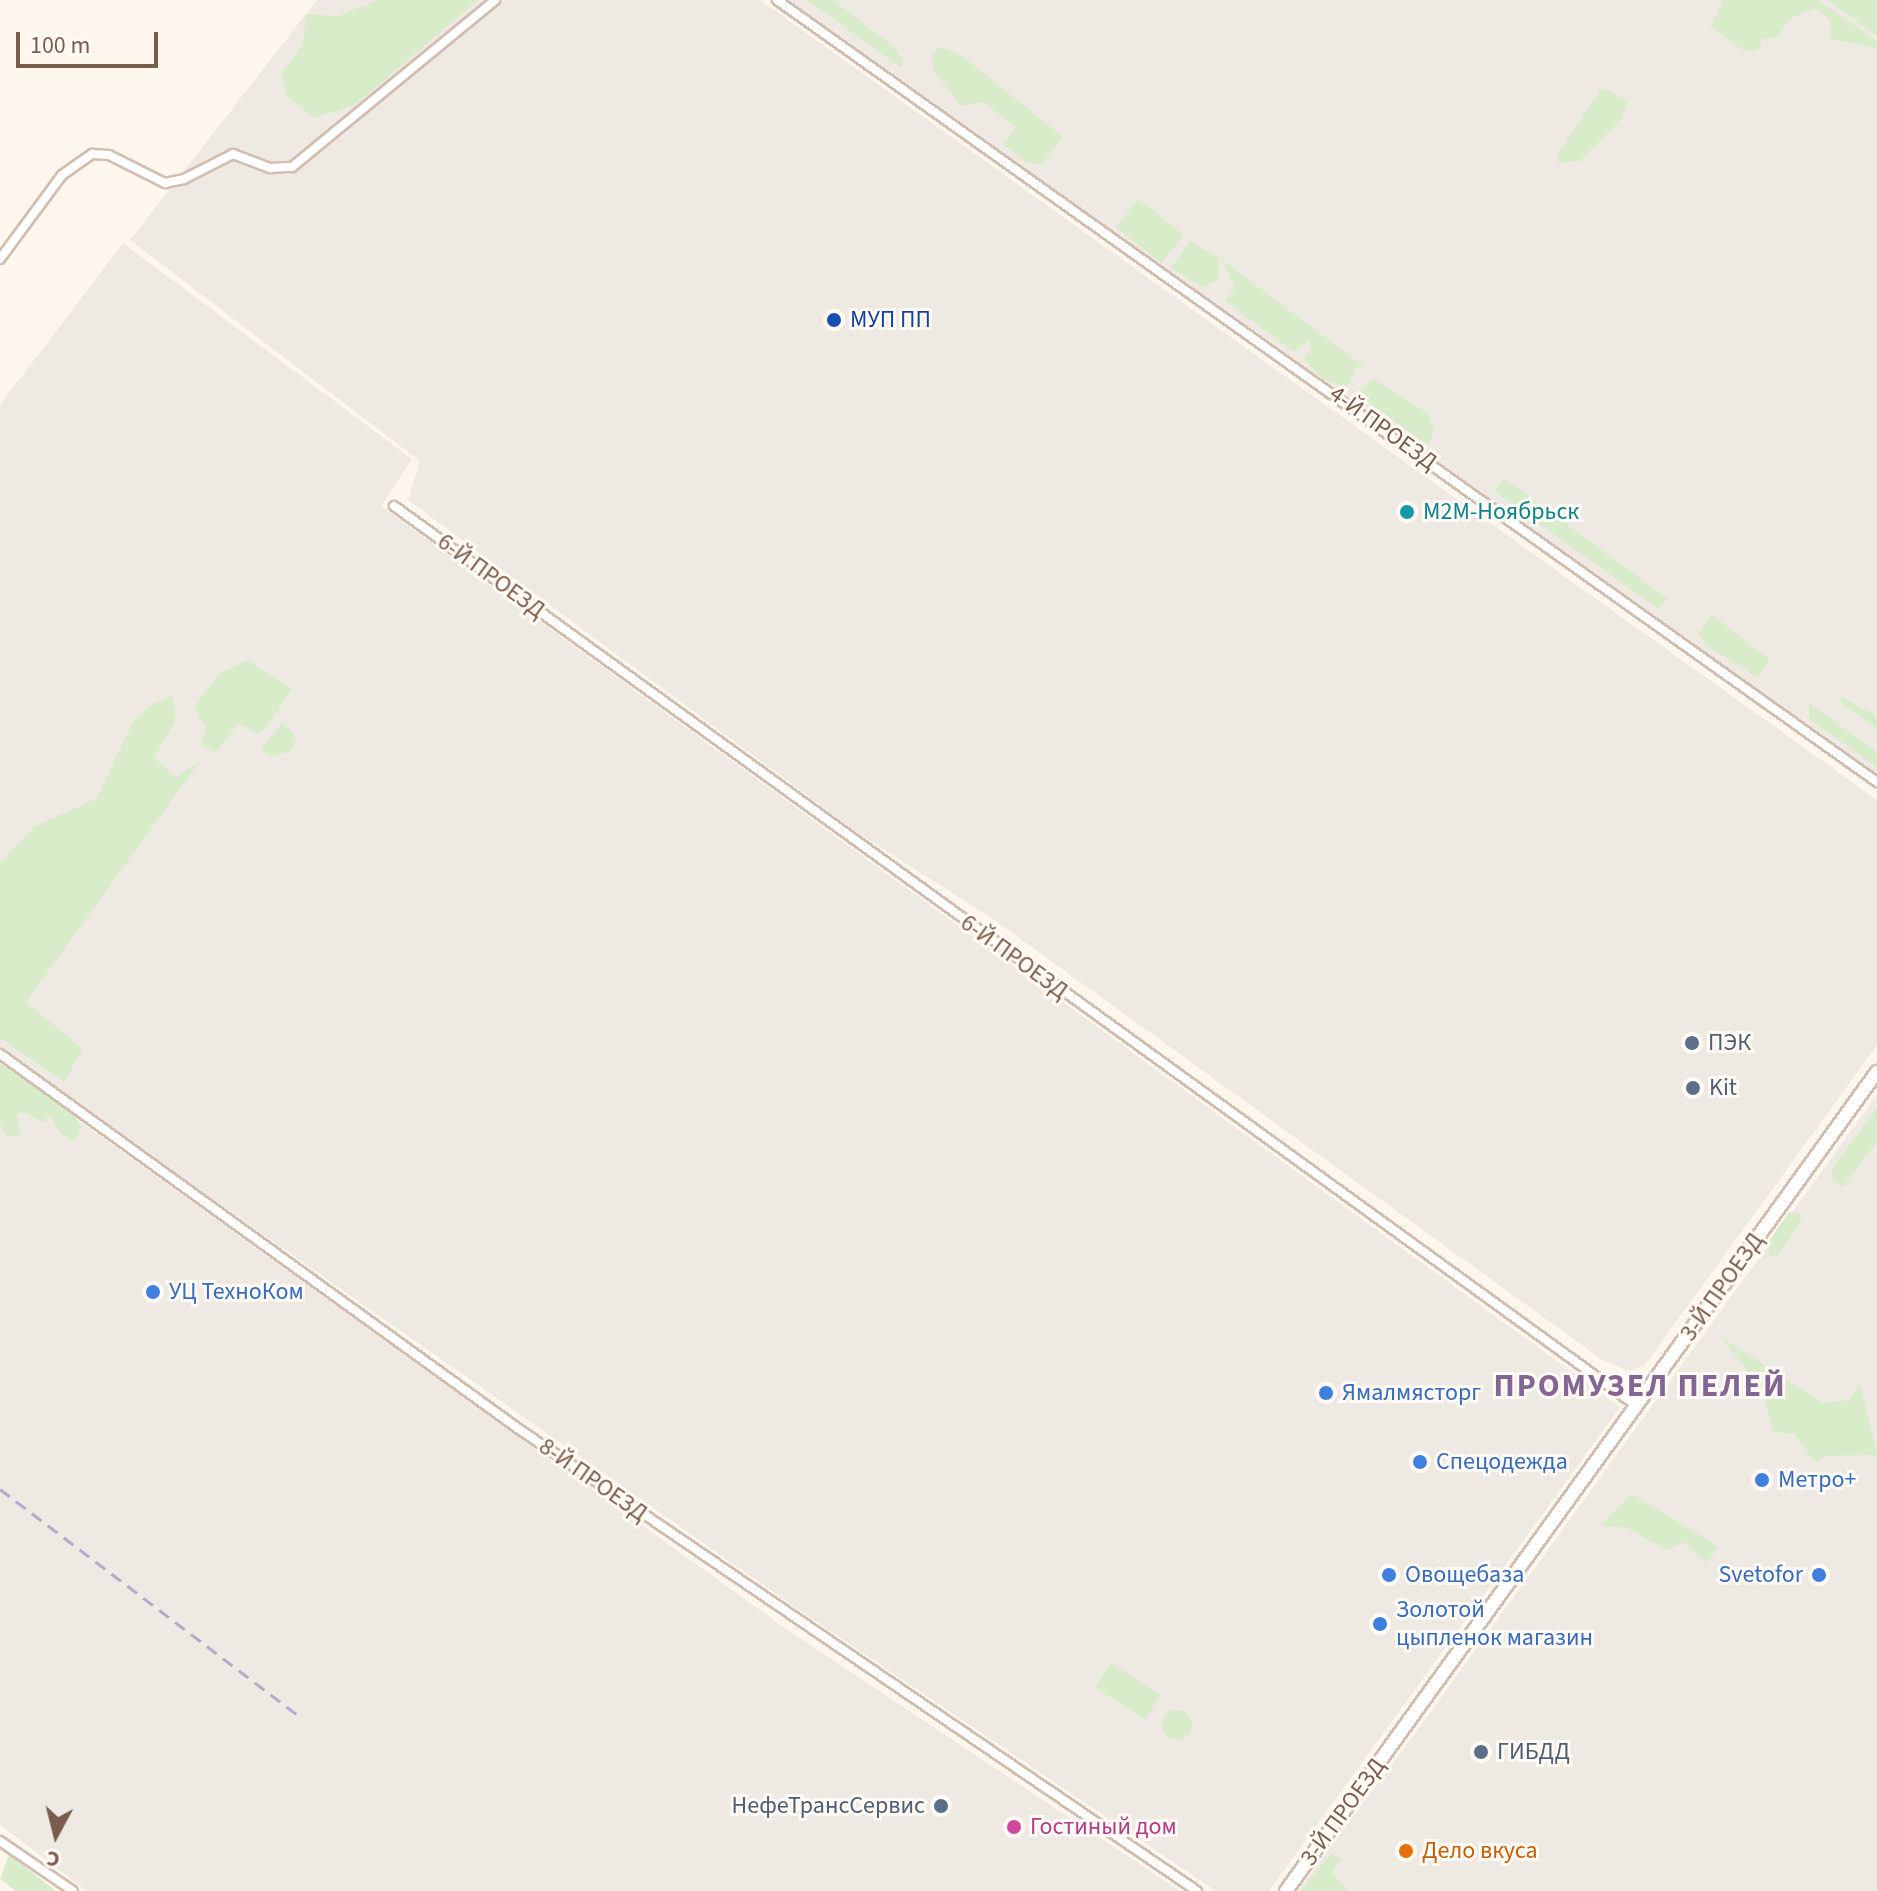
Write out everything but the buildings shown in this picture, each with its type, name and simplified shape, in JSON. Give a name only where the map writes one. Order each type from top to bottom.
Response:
[{"type":"street","points":[[0,259],[62,175],[92,154],[109,155],[165,183],[184,179],[233,154],[270,168],[292,167],[495,0]]},
{"type":"street","name":"4-Й ПРОЕЗД","points":[[777,0],[924,108],[1308,374],[1877,782]]},
{"type":"street","name":"6-Й ПРОЕЗД","points":[[394,506],[1637,1406]]},
{"type":"street","name":"8-Й ПРОЕЗД","points":[[0,1054],[516,1427],[1197,1891]]},
{"type":"street","name":"3-Й ПРОЕЗД","points":[[1286,1891],[1877,1072]]},
{"type":"street","points":[[0,1841],[73,1891]]},
{"type":"shaded area","points":[[317,0],[760,0],[1877,800],[1877,1045],[1644,1366],[1629,1371],[1604,1361],[993,919],[858,833],[408,500],[420,461],[130,240]]},
{"type":"shaded area","points":[[785,0],[1877,0],[1877,776],[908,93]]},
{"type":"shaded area","points":[[123,243],[412,459],[381,506],[1620,1407],[1269,1891],[1216,1891],[799,1610],[0,1050],[0,405]]},
{"type":"shaded area","points":[[0,1064],[789,1631],[1180,1891],[87,1891],[0,1825]]},
{"type":"shaded area","points":[[1877,1095],[1877,1891],[1298,1891],[1435,1706]]},
{"type":"green space","points":[[378,0],[478,0],[355,105],[315,118],[286,96],[282,73],[303,43],[306,14],[338,16]]},
{"type":"green space","points":[[807,0],[833,0],[895,48],[904,63],[900,67]]},
{"type":"green space","points":[[1723,0],[1817,0],[1877,41],[1877,48],[1831,39],[1830,20],[1815,8],[1790,19],[1777,37],[1763,39],[1757,51],[1744,51],[1710,27]]},
{"type":"green space","points":[[1827,0],[1877,0],[1877,36]]},
{"type":"green space","points":[[939,47],[960,54],[1063,137],[1042,164],[1027,163],[1003,144],[1016,128],[983,102],[961,106],[933,70],[932,56]]},
{"type":"green space","points":[[1602,88],[1628,100],[1622,118],[1580,161],[1558,163],[1558,154]]},
{"type":"green space","points":[[1138,199],[1184,235],[1162,263],[1116,227]]},
{"type":"green space","points":[[1190,241],[1219,258],[1218,280],[1202,287],[1171,268]]},
{"type":"green space","points":[[1221,259],[1365,367],[1356,368],[1347,387],[1323,380],[1304,359],[1312,346],[1308,339],[1294,352],[1225,301],[1235,288]]},
{"type":"green space","points":[[1373,379],[1427,413],[1434,431],[1428,445],[1356,394]]},
{"type":"green space","points":[[1504,478],[1668,599],[1658,609],[1494,491]]},
{"type":"green space","points":[[1711,614],[1770,660],[1758,677],[1710,648],[1698,634]]},
{"type":"green space","points":[[246,660],[292,688],[268,726],[258,734],[238,724],[215,753],[201,745],[206,728],[194,707],[219,674]]},
{"type":"green space","points":[[172,696],[176,720],[154,758],[176,777],[200,761],[26,1002],[83,1049],[64,1082],[0,1038],[0,863],[34,827],[97,798],[133,722],[150,705]]},
{"type":"green space","points":[[1841,696],[1877,717],[1877,729],[1841,703]]},
{"type":"green space","points":[[1809,703],[1877,752],[1877,767],[1809,719]]},
{"type":"green space","points":[[282,722],[297,738],[290,751],[271,757],[261,750]]},
{"type":"green space","points":[[0,1063],[72,1110],[81,1127],[75,1142],[60,1133],[49,1114],[44,1123],[25,1112],[17,1114],[21,1135],[8,1137],[0,1124]]},
{"type":"green space","points":[[1877,1108],[1877,1141],[1843,1187],[1833,1180],[1832,1169]]},
{"type":"green space","points":[[1789,1212],[1800,1214],[1801,1222],[1778,1255],[1770,1256],[1766,1245]]},
{"type":"green space","points":[[1721,1337],[1823,1403],[1849,1400],[1860,1383],[1877,1455],[1825,1456],[1815,1462],[1794,1434],[1773,1432],[1762,1390]]},
{"type":"green space","points":[[1632,1494],[1719,1547],[1706,1563],[1684,1542],[1666,1550],[1627,1528],[1601,1525]]},
{"type":"green space","points":[[1111,1663],[1160,1695],[1145,1719],[1095,1687]]},
{"type":"green space","points":[[1177,1710],[1188,1714],[1192,1725],[1188,1736],[1177,1740],[1166,1736],[1162,1725],[1166,1714]]},
{"type":"green space","points":[[1331,1853],[1341,1859],[1332,1872],[1348,1891],[1301,1891]]},
{"type":"green space","points":[[9,1855],[56,1891],[16,1891],[0,1879]]},
{"type":"railway","points":[[0,1489],[302,1718]]},
{"type":"place","name":"МУП ПП","points":[[834,320]]},
{"type":"place","name":"М2М-Ноябрьск","points":[[1407,512]]},
{"type":"place","name":"ПЭК","points":[[1692,1043]]},
{"type":"place","name":"Kit","points":[[1693,1088]]},
{"type":"place","name":"УЦ ТехноКом","points":[[153,1292]]},
{"type":"place","name":"Ямалмясторг","points":[[1326,1393]]},
{"type":"place","name":"Спецодежда","points":[[1420,1462]]},
{"type":"place","name":"Метро+","points":[[1762,1480]]},
{"type":"place","name":"Овощебаза","points":[[1389,1575]]},
{"type":"place","name":"Svetofor","points":[[1819,1575]]},
{"type":"place","name":"Золотой цыпленок магазин","points":[[1380,1624]]},
{"type":"place","name":"ГИБДД","points":[[1481,1752]]},
{"type":"place","name":"НефеТрансСервис","points":[[941,1806]]},
{"type":"place","name":"Гостиный дом","points":[[1014,1827]]},
{"type":"place","name":"Дело вкуса","points":[[1406,1851]]},
{"type":"district","name":"ПРОМУЗЕЛ ПЕЛЕЙ","points":[[1640,1386]]}]
